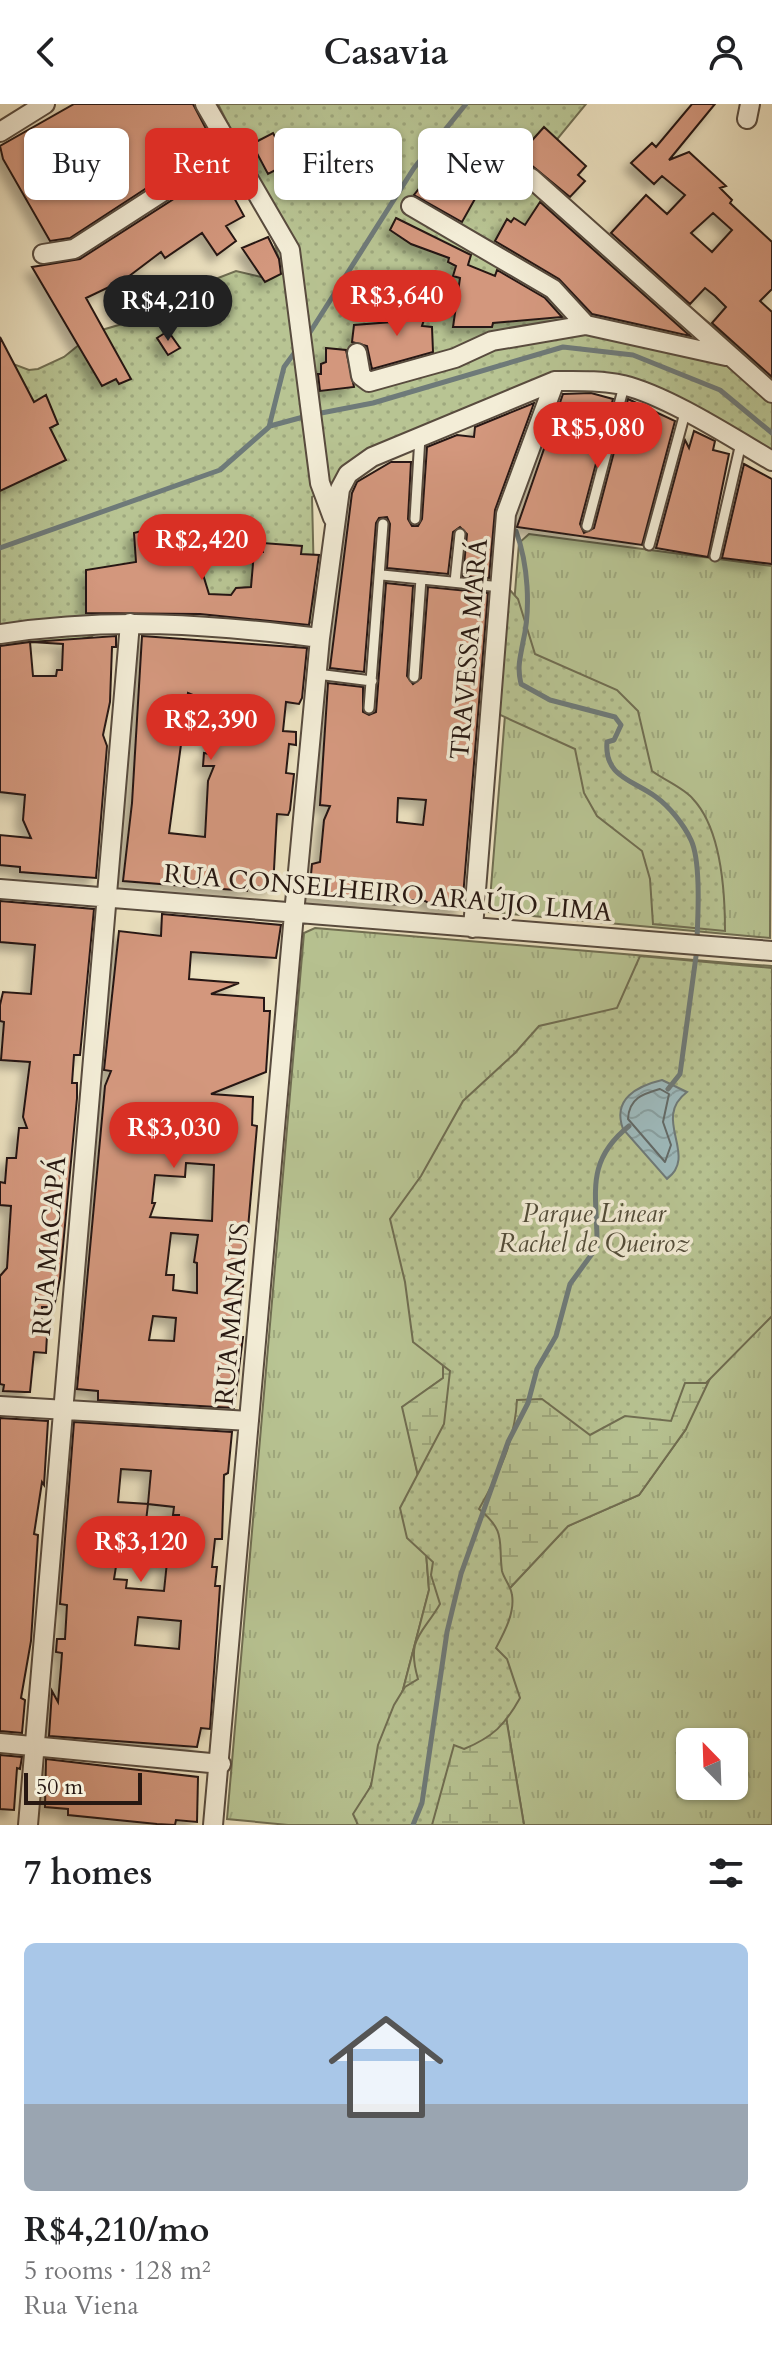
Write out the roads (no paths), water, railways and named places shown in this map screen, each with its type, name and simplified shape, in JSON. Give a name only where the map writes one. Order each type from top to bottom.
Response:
[{"type":"street","points":[[0,132],[45,104]]},
{"type":"street","points":[[205,104],[218,128]]},
{"type":"street","points":[[533,180],[726,356],[772,393]]},
{"type":"street","points":[[258,197],[290,250],[320,483],[334,520]]},
{"type":"street","points":[[43,254],[74,249],[150,200]]},
{"type":"street","points":[[411,206],[553,289],[586,325]]},
{"type":"street","points":[[357,353],[361,376],[369,382],[455,358],[492,341],[586,325],[726,356]]},
{"type":"street","points":[[555,381],[584,380],[624,386],[685,413],[772,461]]},
{"type":"street","name":"RUA MANAUS","points":[[213,1825],[221,1764],[320,638],[340,489],[348,474],[372,457],[555,381]]},
{"type":"street","name":"TRAVESSA MARÁ","points":[[473,928],[506,514],[555,381]]},
{"type":"street","points":[[0,634],[71,623],[130,623],[205,624],[320,638]]},
{"type":"street","name":"RUA MACAPÁ","points":[[28,1825],[130,623]]},
{"type":"street","name":"RUA CONSELHEIRO ARAÚJO LIMA","points":[[0,889],[772,951]]},
{"type":"street","points":[[0,1406],[249,1421]]},
{"type":"street","points":[[0,1743],[221,1764]]},
{"type":"lane","points":[[587,526],[624,386]]},
{"type":"lane","points":[[649,545],[685,413]]},
{"type":"lane","points":[[415,519],[420,437]]},
{"type":"lane","points":[[715,556],[741,443]]},
{"type":"lane","points":[[369,708],[382,575],[383,524]]},
{"type":"lane","points":[[455,582],[460,534]]},
{"type":"lane","points":[[382,575],[501,587]]},
{"type":"lane","points":[[414,677],[421,579]]},
{"type":"lane","points":[[317,674],[372,681]]},
{"type":"water","points":[[662,1080],[687,1092],[677,1103],[673,1114],[679,1159],[676,1169],[667,1179],[623,1129],[620,1119],[624,1102],[629,1096],[644,1086]]},
{"type":"waterway","points":[[307,337],[414,168],[466,104]]},
{"type":"waterway","points":[[316,414],[373,403],[563,347],[633,355],[720,390],[772,433]]},
{"type":"waterway","points":[[0,548],[220,470],[269,427],[284,367],[298,348]]},
{"type":"waterway","points":[[270,426],[307,416]]},
{"type":"waterway","points":[[516,531],[527,586],[527,615],[519,668],[521,684],[550,700],[615,717],[621,725],[614,740],[607,742],[610,763],[622,776],[666,806],[681,822],[691,840],[698,874],[697,939]]},
{"type":"waterway","points":[[668,1089],[680,1074],[697,949]]},
{"type":"waterway","points":[[413,1825],[422,1803],[447,1632],[461,1574],[508,1442],[528,1403],[537,1369],[556,1336],[570,1284],[597,1247],[595,1196],[599,1167],[614,1140],[629,1126]]},
{"type":"park label","name":"Parque Linear Rachel de Queiroz","points":[[594,1228]]}]
